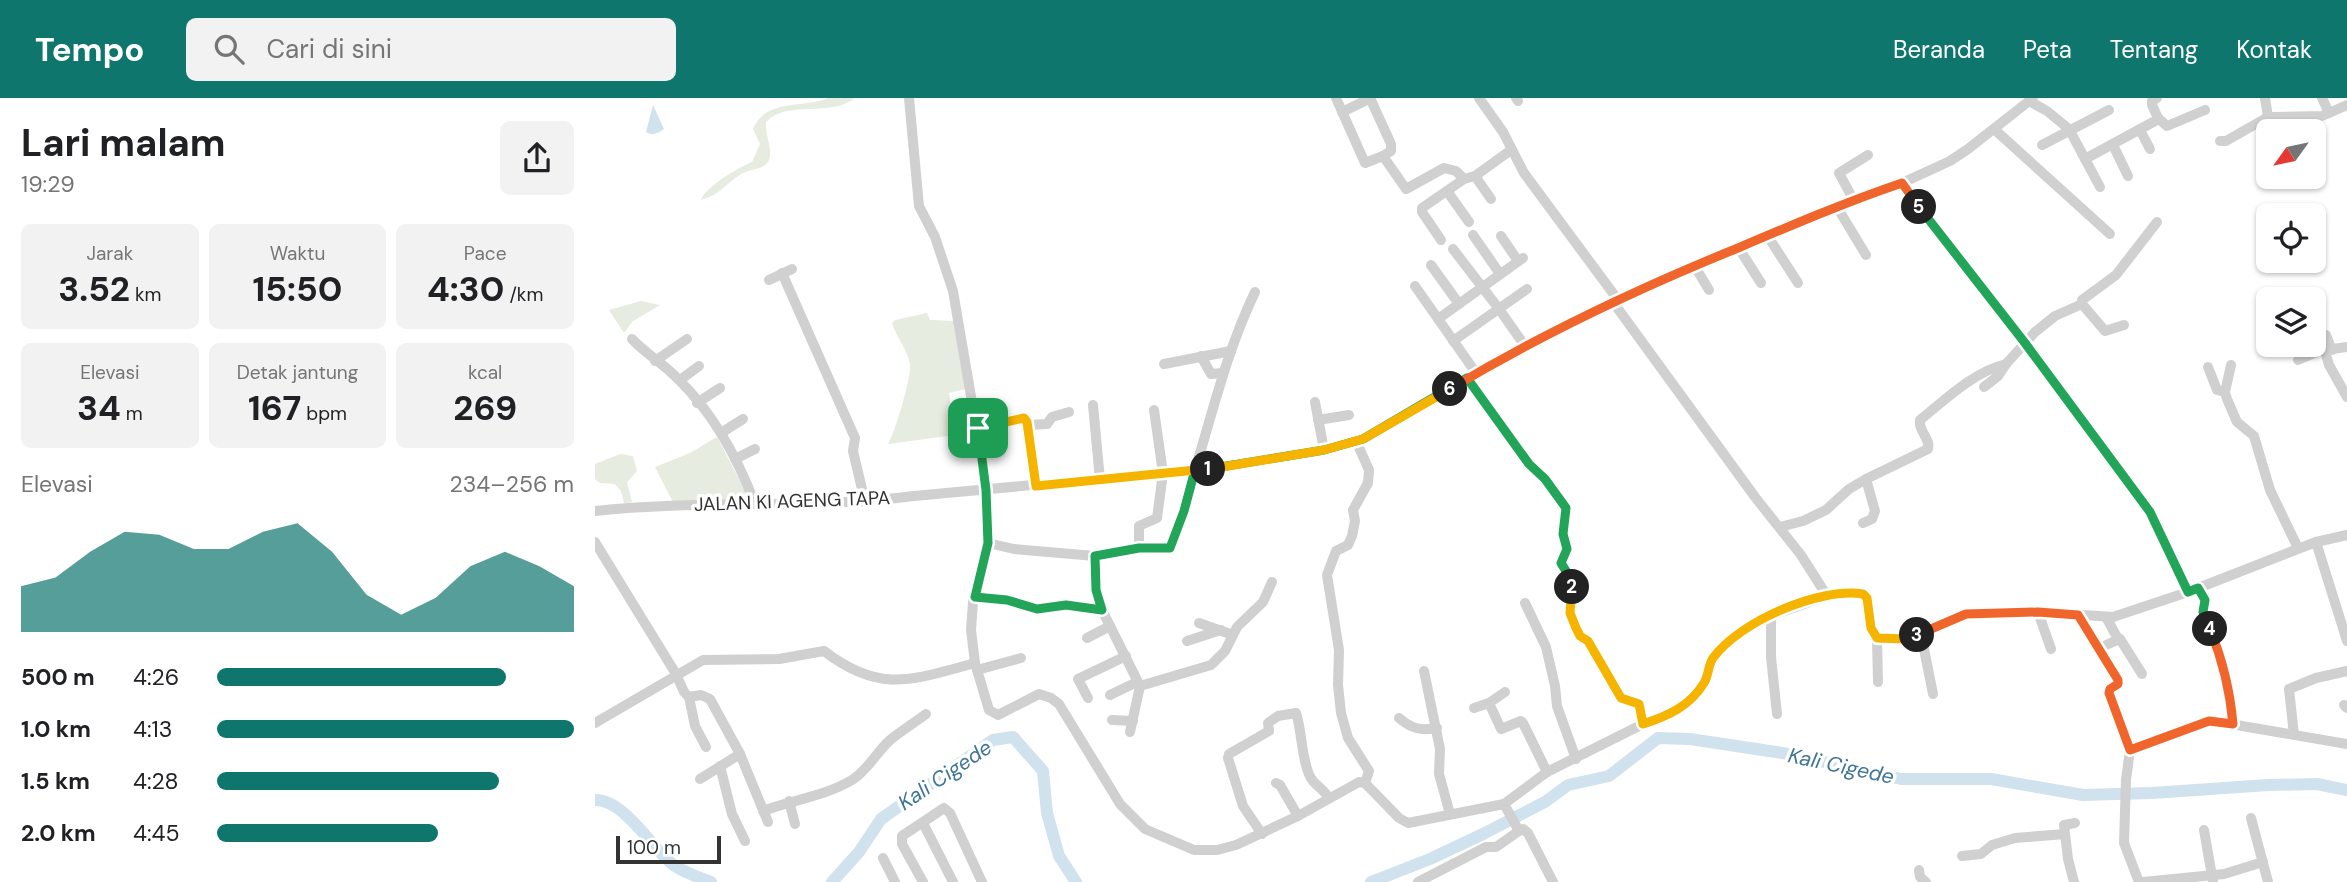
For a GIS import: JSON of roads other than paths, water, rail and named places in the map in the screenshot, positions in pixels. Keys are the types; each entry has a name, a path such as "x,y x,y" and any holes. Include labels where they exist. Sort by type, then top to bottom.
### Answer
{"street":[{"path":"909,98 919,206 950,277 978,428 986,490 988,543 975,597 971,630 976,667 989,710 998,715 1039,694 1059,704 1120,804 1145,829 1194,850 1217,850 1262,834 1359,782 1365,783 1399,818 1408,823 1505,806 1547,772 1643,724 1663,718 1689,702 1705,682 1711,660 1742,632 1771,615 1827,596 1857,593 1865,596 1871,628 1877,638 1878,682"},
{"path":"1336,98 1363,162 1383,156 1391,150 1391,144 1371,98 1342,112"},
{"path":"1479,98 1494,118 1524,173 1827,596"},
{"path":"2157,98 2151,105 2158,118 2167,126 2205,110"},
{"path":"2265,98 2268,117"},
{"path":"2322,98 2329,113"},
{"path":"2031,99 2069,129 2100,187"},
{"name":"JALAN KI AGENG TAPA","path":"595,511 651,506 865,502 1195,470 1324,450 1356,441 1383,429 1525,346 1615,301 1694,265 1902,183 1961,155 2031,99"},
{"path":"2220,141 2230,139 2268,117 2316,117 2347,105"},
{"path":"2042,145 2109,110"},
{"path":"2085,159 2158,118"},
{"path":"1994,129 2110,234"},
{"path":"2140,130 2150,149"},
{"path":"2113,145 2128,176"},
{"path":"1441,240 1421,210 1511,150"},
{"path":"1854,201 1839,173 1868,155"},
{"path":"1383,156 1406,190 1444,168 1456,171 1464,179"},
{"path":"1475,176 1491,199"},
{"path":"1902,183 2025,343 2154,519 2193,590 2205,600 2203,613 2224,667 2233,724"},
{"path":"1447,191 1469,222"},
{"path":"1837,207 1866,255"},
{"path":"1984,387 1998,376 2005,364 2025,343 2055,316 2082,304 2083,300 2116,275 2157,222"},
{"path":"1473,235 1500,274"},
{"path":"1767,235 1798,283"},
{"path":"1438,319 1521,260 1501,236"},
{"path":"1738,247 1761,283"},
{"path":"1453,249 1525,346"},
{"path":"1431,265 1459,304"},
{"path":"1694,265 1709,290"},
{"path":"769,280 787,271 855,438 853,452 865,502"},
{"path":"1415,286 1453,341 1472,376 1529,464 1545,479 1566,508 1563,534 1567,549 1561,563 1572,580 1569,606 1572,619 1621,698 1639,704 1643,724"},
{"path":"1453,341 1527,289"},
{"path":"988,543 1014,549 1095,556 1139,548 1170,548 1184,511 1223,373 1255,292"},
{"path":"2082,304 2105,331 2124,326"},
{"path":"2326,335 2329,365 2347,397"},
{"path":"632,339 680,380 721,433 755,504"},
{"path":"655,361 687,339"},
{"path":"2298,360 2347,347"},
{"path":"1164,364 1231,351"},
{"path":"1201,356 1211,374 1223,373"},
{"path":"1780,527 1803,521 1826,510 1849,489 1929,449 1920,420 1988,370 2005,364"},
{"path":"2231,365 2225,392 2237,422 2254,436 2270,490 2298,548"},
{"path":"680,380 699,366"},
{"path":"2208,367 2217,390 2225,392"},
{"path":"697,403 720,388"},
{"path":"1315,402 1324,450"},
{"path":"1093,405 1100,480"},
{"path":"1139,548 1138,528 1157,518 1163,473 1154,410"},
{"path":"1029,425 1047,424 1052,417 1069,412"},
{"path":"1318,420 1349,415"},
{"path":"978,428 1024,418 1029,425 1036,486"},
{"path":"721,433 743,419"},
{"path":"1356,441 1369,470 1368,483 1353,510 1355,521 1352,536 1347,545 1336,551 1327,575 1339,650 1338,685 1341,713 1348,738 1369,769 1365,783"},
{"path":"735,459 755,449"},
{"path":"1863,523 1872,519 1875,511 1866,479"},
{"path":"1877,638 1905,639 1966,614 2038,612 2118,616 2193,590 2298,548 2347,535"},
{"path":"595,542 689,697 695,726 706,747"},
{"path":"2316,542 2347,641"},
{"path":"1095,556 1096,590 1102,610 1138,684 1130,733"},
{"path":"1110,695 1138,684 1212,665 1225,651 1242,622 1263,602 1272,582"},
{"path":"975,597 1007,600 1037,609 1066,605 1102,610"},
{"path":"1525,603 1546,647 1557,706 1576,759"},
{"path":"2038,612 2051,649"},
{"path":"1771,615 1771,657 1777,714"},
{"path":"2078,615 2118,680 2118,684 2110,689 2109,693 2130,750 2124,843 2141,882 2213,878 2263,862"},
{"path":"2106,617 2142,674"},
{"path":"1199,623 1233,635"},
{"path":"1087,638 1110,626"},
{"path":"1187,641 1221,630"},
{"path":"1921,634 1933,694"},
{"path":"2099,648 2118,639"},
{"path":"595,723 703,660 779,659 819,651 849,669 871,678 892,681 1021,658"},
{"path":"1089,698 1078,678 1126,656"},
{"path":"1424,671 1437,728 1439,774 1450,814"},
{"path":"2294,735 2288,690 2316,678 2347,671"},
{"path":"1474,708 1489,703 1505,692"},
{"path":"689,697 701,695 711,699 740,754 768,822"},
{"path":"1489,703 1501,729 1521,721 1523,723 1547,772"},
{"path":"1262,834 1243,806 1228,758 1229,754 1250,740 1269,731 1268,723 1275,718 1296,713 1303,753 1312,780 1323,788 1329,798"},
{"path":"763,811 835,789 854,778 863,772 890,740 926,714"},
{"path":"1399,718 1411,728 1437,728"},
{"path":"1112,720 1133,721"},
{"path":"2130,750 2209,721 2347,744"},
{"path":"699,779 740,754"},
{"path":"720,766 732,814 745,841"},
{"path":"1276,783 1280,785 1298,816"},
{"path":"789,801 795,824"},
{"path":"1505,806 1518,827 1528,833 1553,882"},
{"path":"923,882 901,838 941,808 947,810 982,882"},
{"path":"2251,818 2268,882"},
{"path":"923,823 953,882"},
{"path":"2074,882 2068,859 2065,824 2075,823"},
{"path":"1418,882 1486,848 1496,847 1518,827"},
{"path":"2204,830 2213,878"},
{"path":"1962,856 1981,854 1992,845 2015,838 2065,834"},
{"path":"883,858 895,882"},
{"path":"1919,870 1920,877 1926,882"}],"water":[{"path":"653,105 664,129 653,134 646,132"}],"waterway":[{"name":"Kali Cigede","path":"832,882 859,852 881,819 993,740 1013,737 1043,771 1047,813 1059,856 1076,882"},
{"name":"Kali Cigede","path":"1371,882 1430,859 1485,833 1545,802 1568,785 1609,776 1658,738 1690,739 1789,754 1901,779 1991,779 2083,795 2317,784 2347,790"},
{"name":"Kali Cigede","path":"595,800 616,807 626,815 675,866 711,882"}]}
